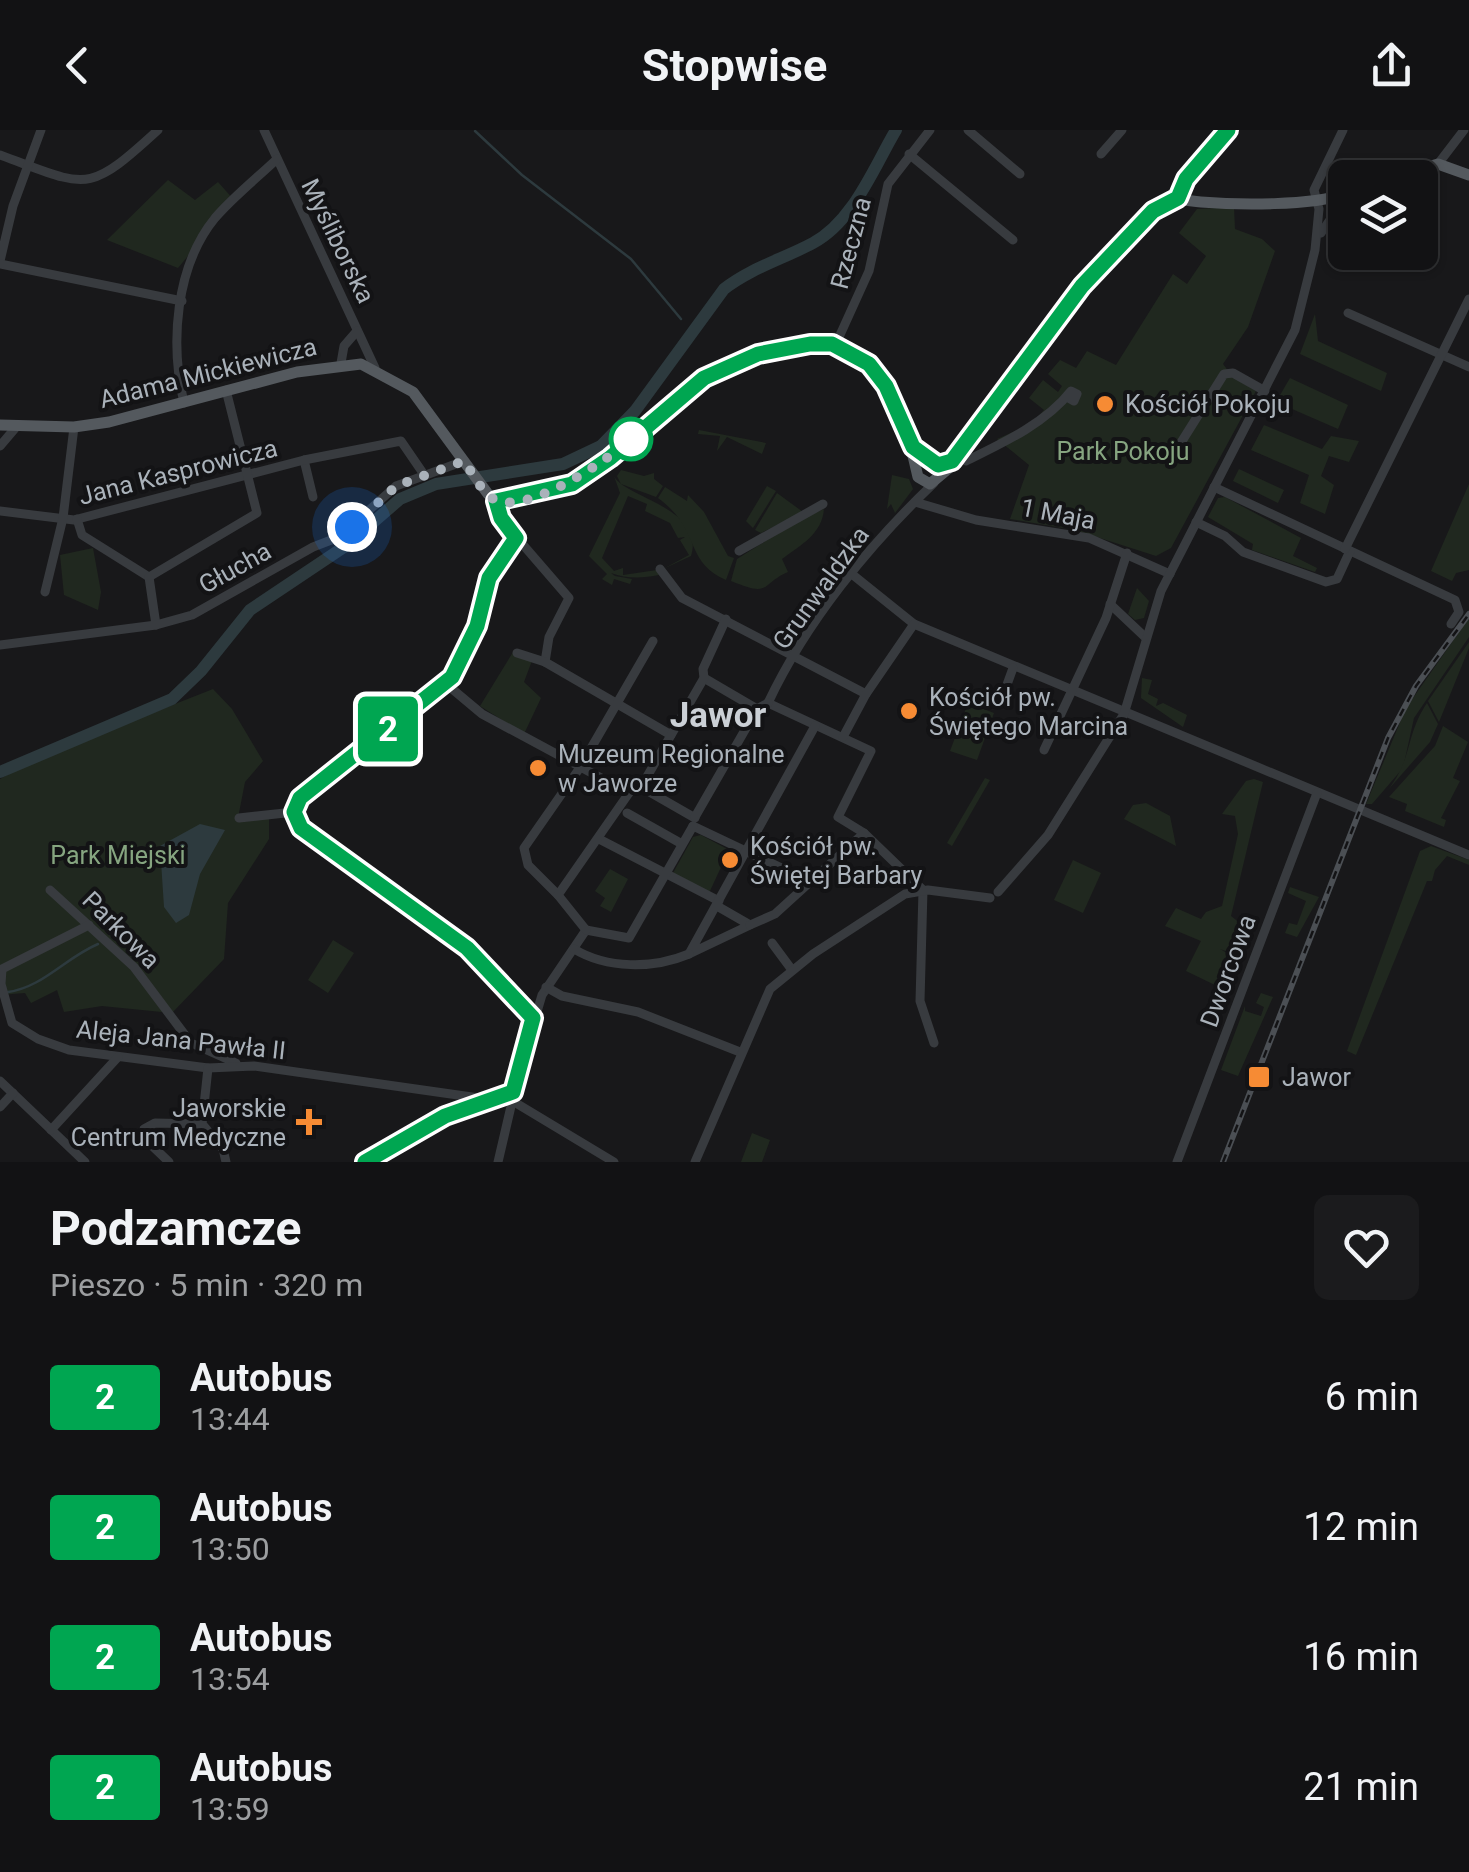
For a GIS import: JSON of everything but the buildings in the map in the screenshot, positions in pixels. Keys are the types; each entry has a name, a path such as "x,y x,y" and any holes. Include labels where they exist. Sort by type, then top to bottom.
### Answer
{"main road":[{"path":"1178,198 1186,179 1220,133"},
{"path":"1438,164 1469,176"},
{"path":"908,438 918,474 925,483 963,459 1082,286 1153,211 1178,198 1201,202 1328,198"},
{"path":"492,497 562,486 591,472 678,396 744,360 798,345 836,346 857,354 878,374 908,438 933,475"},
{"name":"Adama Mickiewicza","path":"0,425 74,427 341,363 374,368 413,392 492,497"},
{"path":"918,474 933,475"}],"street":[{"path":"41,130 13,206 0,262 182,302"},
{"path":"0,155 71,181 92,182 109,174 158,130"},
{"name":"Myśliborska","path":"264,130 352,313 374,368"},
{"name":"Rzeczna","path":"836,346 868,271 888,184 930,130"},
{"path":"968,130 1020,174"},
{"path":"1102,154 1122,130"},
{"path":"1316,250 1314,190 1343,130"},
{"path":"1438,164 1464,130"},
{"path":"909,154 1013,240"},
{"path":"184,403 176,348 182,302 196,252 215,218 277,159"},
{"path":"695,1162 762,1002 792,970 898,897 923,890 994,895 1048,835 1124,714 1170,574 1295,330 1328,217"},
{"path":"1196,522 1243,552 1326,582 1337,580 1469,299"},
{"path":"1348,313 1469,366"},
{"path":"341,363 344,346 357,331"},
{"path":"1177,449 1224,374 1233,373 1264,391"},
{"path":"149,577 257,513 226,390"},
{"path":"963,459 1037,423 1067,397"},
{"path":"0,446 17,426"},
{"path":"45,592 63,518 74,427"},
{"name":"Jana Kasprowicza","path":"0,511 77,519 304,460 400,441 425,476"},
{"name":"Jana Kasprowicza","path":"304,460 313,496"},
{"name":"Głucha","path":"0,644 156,625 192,616 312,548 339,538 396,486 465,463"},
{"path":"914,502 918,474"},
{"path":"933,475 934,509"},
{"name":"Grunwaldzka","path":"768,704 796,654 890,526 933,475"},
{"path":"1214,487 1455,600 1459,612 1450,624"},
{"path":"492,497 516,538 569,598 549,637 546,662"},
{"name":"1 Maja","path":"914,502 1089,538 1170,574"},
{"path":"739,551 823,504"},
{"path":"77,519 82,536 149,577"},
{"path":"890,526 900,536"},
{"path":"295,816 300,798 445,683 473,638 489,578 516,538"},
{"path":"1044,750 1110,604 1127,552"},
{"path":"660,568 682,598 796,654 866,694"},
{"path":"853,575 914,624 1469,855"},
{"path":"149,577 156,625"},
{"path":"1110,604 1146,638"},
{"path":"558,895 629,793 641,787 703,673 726,619"},
{"path":"843,737 866,694 914,624"},
{"path":"652,641 579,768 524,848 528,865 586,930 629,938 757,708 768,704 843,737 871,751 838,818 864,833 923,890 920,1001 934,1044"},
{"path":"517,653 546,662 671,735"},
{"path":"1000,704 1013,668"},
{"path":"703,673 757,708"},
{"path":"445,683 482,714 629,793"},
{"path":"689,954 814,726"},
{"path":"641,787 744,853 811,882"},
{"name":"Dworcowa","path":"1176,1162 1317,794"},
{"path":"627,813 682,844"},
{"path":"239,818 295,816 467,948 533,1018"},
{"path":"574,949 593,961 615,964 657,963 689,954 775,914 864,833"},
{"path":"599,838 666,873 750,925"},
{"name":"Parkowa","path":"50,890 134,967 191,1043 221,1060 254,1066"},
{"name":"Aleja Jana Pawła II","path":"89,925 2,969 7,1013 19,1028 52,1046 208,1068 254,1066 486,1100"},
{"path":"498,1162 533,1018 546,987 586,930"},
{"path":"772,943 792,970"},
{"path":"546,987 562,996 638,1012 740,1052"},
{"path":"51,1130 118,1057"},
{"path":"208,1068 202,1124 223,1149 226,1162"},
{"path":"0,1081 85,1162"},
{"path":"0,1107 13,1093"},
{"path":"443,1094 445,1116"},
{"path":"366,1162 445,1116 486,1100 512,1101 526,1107 614,1162"},
{"path":"168,1162 146,1140 144,1130 155,1123 202,1124"}],"green space":[{"path":"168,180 195,200 218,182 234,200 178,268 107,240"},
{"name":"Park Pokoju","path":"1234,207 1235,229 1262,239 1275,251 1248,327 1223,364 1232,376 1256,391 1171,548 1156,556 1075,530 1010,519 1029,465 997,439 1031,424 1044,410 1029,398 1043,380 1058,392 1062,386 1048,374 1060,360 1076,368 1087,351 1116,365 1173,274 1187,284 1206,256 1179,233 1197,209"},
{"path":"1315,314 1318,341 1387,373 1381,391 1300,354"},
{"path":"1290,378 1348,405 1338,429 1276,402"},
{"path":"1264,425 1322,449 1331,436 1359,441 1349,462 1329,456 1321,476 1334,485 1325,514 1300,503 1309,475 1251,450"},
{"path":"699,430 766,443 762,454 727,437 717,451 720,436 698,434"},
{"path":"1239,469 1284,490 1278,503 1233,481"},
{"path":"621,470 644,476 654,473 654,479 663,486 656,497 621,484 617,476"},
{"path":"892,475 909,479 913,489 895,513 891,504 887,509"},
{"path":"614,476 687,526 692,540 691,556 663,569 689,555 680,540 685,537 678,538 670,523 645,511 647,504 628,496 602,558 614,571 623,568 623,575 657,570 659,575 635,577 623,576 611,573 632,579 630,584 614,579 612,585 602,579 607,574 589,556 620,493"},
{"path":"1469,484 1469,570 1456,573 1452,581 1431,571"},
{"path":"767,486 776,491 753,528 746,521"},
{"path":"665,487 687,501 688,495 704,512 728,556 734,558 726,580 703,564 681,522 658,498"},
{"path":"777,493 803,512 761,533 755,530"},
{"path":"1225,497 1301,538 1293,556 1317,568 1315,572 1252,550 1253,544 1208,517 1218,498"},
{"path":"824,509 815,532 782,559 788,572 760,589 731,581 737,559 797,521"},
{"path":"93,548 101,592 98,610 64,595 60,555"},
{"path":"1137,588 1149,601 1144,618 1135,620 1128,614"},
{"path":"1469,618 1469,637 1414,718 1403,768 1372,804 1366,804 1406,708"},
{"path":"1469,642 1469,648 1439,722 1428,701"},
{"path":"513,652 533,658 524,682 541,698 524,734 480,706"},
{"path":"1142,678 1152,680 1148,694 1158,699 1156,706 1163,703 1187,715 1183,727 1141,698"},
{"name":"Park Miejski","path":"213,689 232,709 263,761 245,782 238,818 269,818 269,839 228,903 224,959 172,1013 102,1006 64,1012 57,990 31,1003 25,993 0,995 0,779 36,759"},
{"path":"968,703 994,713 977,760 950,751"},
{"path":"1427,703 1438,724 1430,742 1388,790 1402,768"},
{"path":"1443,726 1468,742 1453,778 1460,781 1441,818 1446,820 1444,827 1405,811 1407,804 1389,797 1435,746"},
{"path":"985,778 990,780 952,846 947,843"},
{"path":"1246,781 1263,782 1231,916 1241,924 1231,953 1220,949 1234,957 1219,987 1186,971 1201,941 1165,926 1176,908 1201,919 1206,912 1222,906 1238,834 1235,816 1222,814"},
{"path":"1146,803 1170,816 1176,846 1124,819 1133,805"},
{"path":"701,835 729,850 709,893 673,873 693,837"},
{"path":"1431,846 1469,860 1469,865 1447,856 1435,870 1432,881 1427,881 1356,1055 1347,1051 1420,851"},
{"path":"1073,860 1101,873 1083,913 1054,900"},
{"path":"610,869 628,879 611,912 600,906 605,898 595,891"},
{"path":"1290,887 1319,897 1297,937 1285,933 1289,923 1297,925 1306,901 1288,893"},
{"path":"333,940 354,953 328,993 308,980"},
{"path":"1261,993 1273,997 1238,1076 1221,1070 1245,1006 1245,1011 1261,1016 1264,1007 1256,1003"},
{"path":"752,1133 770,1140 762,1162 741,1162"}],"shaded area":[{"path":"200,824 225,830 200,874 189,915 176,923 164,907 160,846"}],"waterway":[{"path":"0,772 172,699 201,671 250,610 347,545 400,499 436,484 563,464 601,446 635,411 724,289 756,269 813,243 840,222 896,130"},
{"path":"475,131 522,175 631,259 681,319"},
{"path":"8,992 32,984 98,944"}],"railway":[{"path":"1223,1162 1388,738 1416,686 1469,614"}],"bus line":[{"name":"2","path":"365,1162 445,1116 513,1092 533,1018 519,1008 474,954 301,828 294,812 300,798 454,675 473,638 484,589 516,538 501,518 496,501 572,484 610,458 678,396 704,378 758,354 798,345 832,344 857,354 886,386 916,451 938,465 952,461 960,456 1022,364 1082,286 1153,211 1178,198 1186,179 1228,130"}],"place":[{"name":"Kościół Pokoju","path":"1105,404"},
{"name":"Kościół pw. Świętego Marcina","path":"909,711"},
{"name":"Muzeum Regionalne w Jaworze","path":"538,768"},
{"name":"Kościół pw. Świętej Barbary","path":"730,860"},
{"name":"Jawor","path":"1259,1077"},
{"name":"Jaworskie Centrum Medyczne","path":"309,1122"}],"district":[{"name":"Jawor","path":"718,715"}],"route":[{"path":"352,527 396,486 464,461 492,498 505,502 572,484 631,439"}]}
